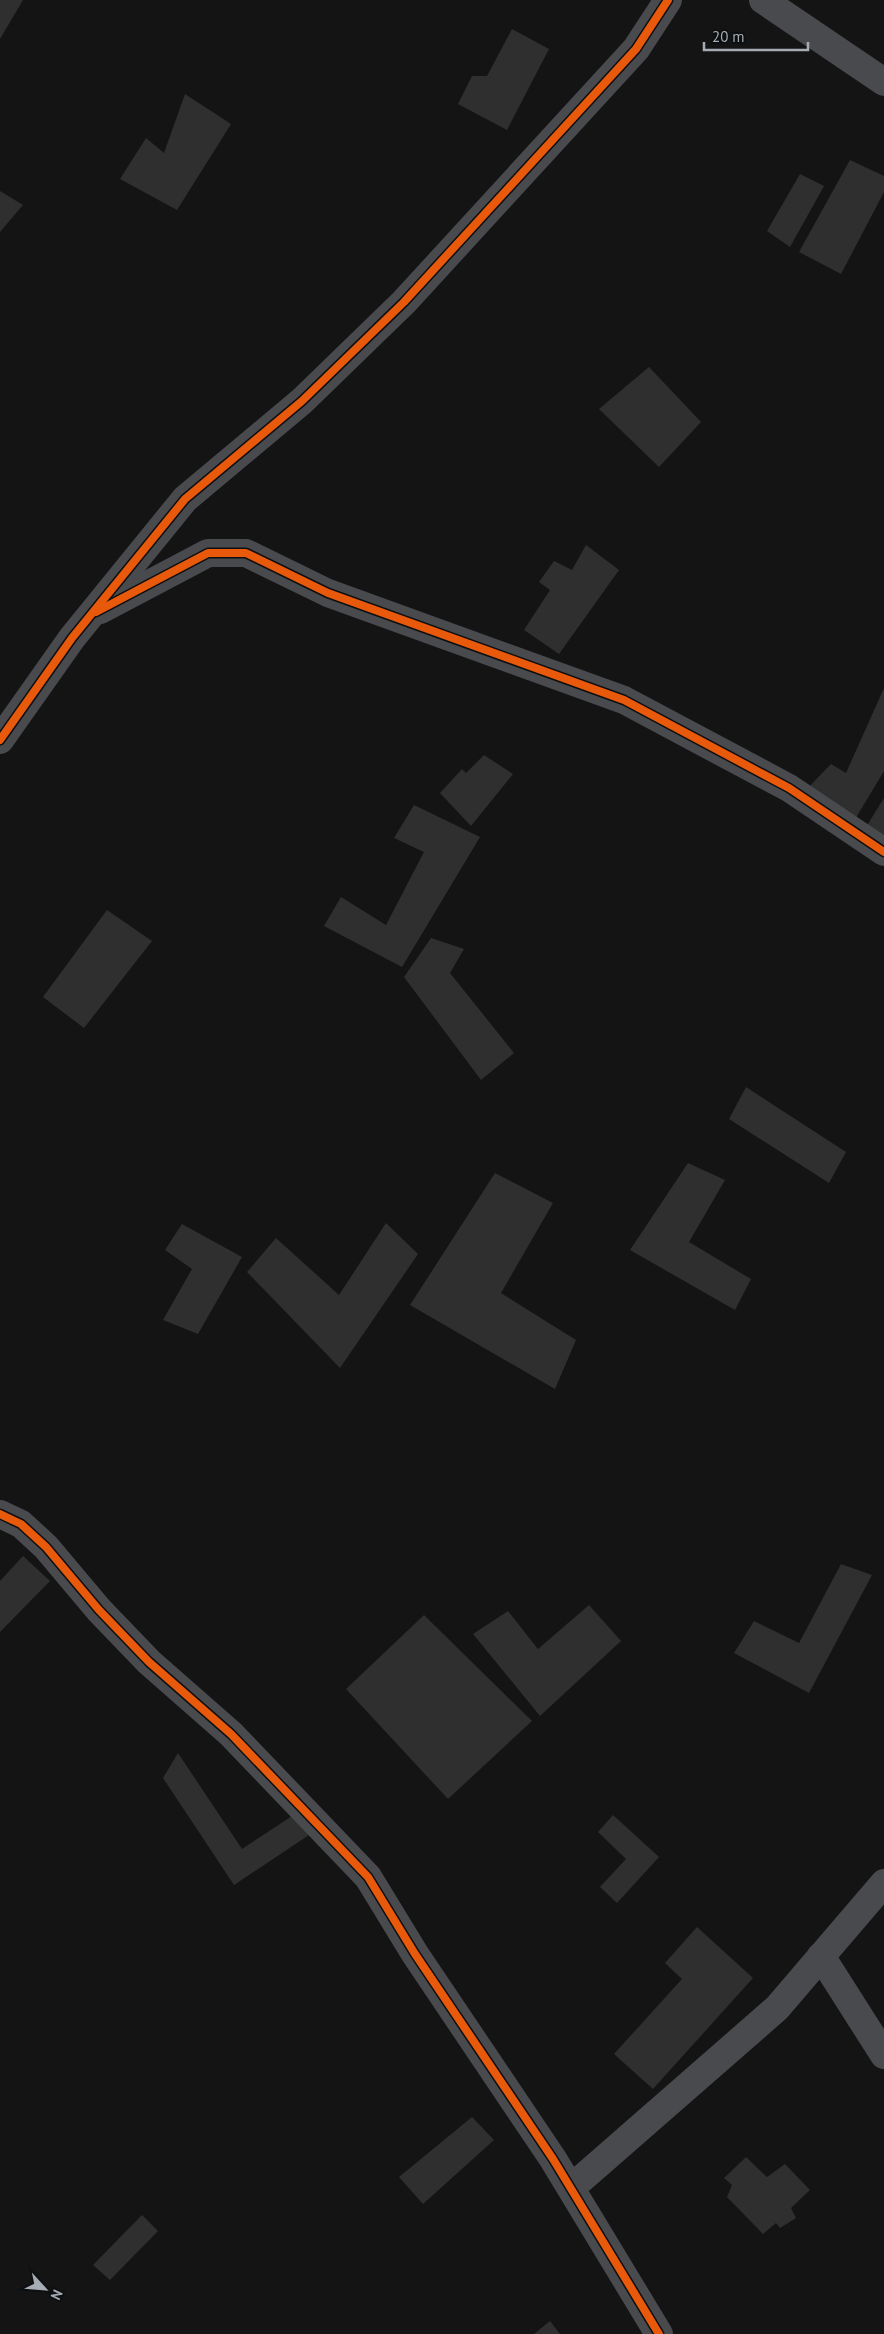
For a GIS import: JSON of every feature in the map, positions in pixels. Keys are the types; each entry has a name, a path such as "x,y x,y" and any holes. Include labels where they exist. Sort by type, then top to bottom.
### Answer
{"street":[{"path":"0,740 90,615 185,499 302,401 404,302 636,49 668,0"},
{"path":"763,0 884,82"},
{"path":"90,615 208,553 246,553 328,593 624,700 789,788 884,852"},
{"path":"0,1514 21,1524 46,1547 105,1616 149,1662 231,1734 368,1877 415,1954 571,2188 659,2334"},
{"path":"571,2188 777,2008 884,1883"},
{"path":"821,1956 884,2055"}],"building":[{"path":"0,0 23,0 0,39"},
{"path":"512,29 549,49 507,130 458,104 472,76 487,76"},
{"path":"185,94 231,124 177,210 120,179 146,138 164,153"},
{"path":"850,160 884,176 884,192 841,274 799,252"},
{"path":"800,174 824,186 790,247 767,231"},
{"path":"0,191 23,205 0,232"},
{"path":"649,367 701,422 659,467 599,409"},
{"path":"586,545 619,570 559,654 524,630 550,590 539,582 554,561 572,570"},
{"path":"884,688 884,771 854,821 803,793 831,764 846,773"},
{"path":"484,755 513,774 471,826 440,793 462,769 466,773"},
{"path":"884,798 884,838 866,827"},
{"path":"414,805 480,837 402,967 324,926 341,897 386,925 424,852 394,838"},
{"path":"107,910 152,941 84,1028 43,997"},
{"path":"431,938 464,949 450,973 514,1053 481,1080 404,977"},
{"path":"746,1087 846,1152 829,1183 729,1119"},
{"path":"688,1163 725,1180 689,1242 751,1279 735,1310 630,1250"},
{"path":"495,1173 553,1203 501,1293 576,1340 555,1389 410,1305"},
{"path":"386,1223 418,1254 340,1368 247,1272 276,1238 339,1295"},
{"path":"182,1224 242,1257 198,1334 163,1320 192,1269 165,1250"},
{"path":"23,1556 50,1581 0,1632 0,1581"},
{"path":"841,1564 872,1575 809,1693 734,1653 754,1621 799,1643"},
{"path":"589,1605 621,1641 540,1716 473,1634 508,1611 538,1649"},
{"path":"424,1615 532,1721 448,1799 346,1689"},
{"path":"178,1753 242,1849 295,1814 309,1835 234,1885 163,1778"},
{"path":"613,1815 659,1857 617,1903 600,1887 626,1859 598,1832"},
{"path":"697,1927 753,1978 653,2089 614,2054 682,1979 665,1963"},
{"path":"472,2117 494,2140 423,2204 399,2177"},
{"path":"746,2157 767,2177 785,2164 810,2190 791,2208 796,2218 780,2228 776,2223 763,2234 727,2197 732,2185 724,2178"},
{"path":"142,2215 158,2231 110,2280 93,2265"},
{"path":"550,2321 560,2334 534,2334"}],"cycle path":[{"path":"0,740 72,638 185,499 302,401 404,302 636,49 668,0"},
{"path":"96,612 208,553 246,553 328,593 624,700 789,788 884,852"},
{"path":"0,1514 21,1524 46,1547 99,1610 149,1662 231,1734 368,1877 415,1954 553,2159 659,2334"}]}
